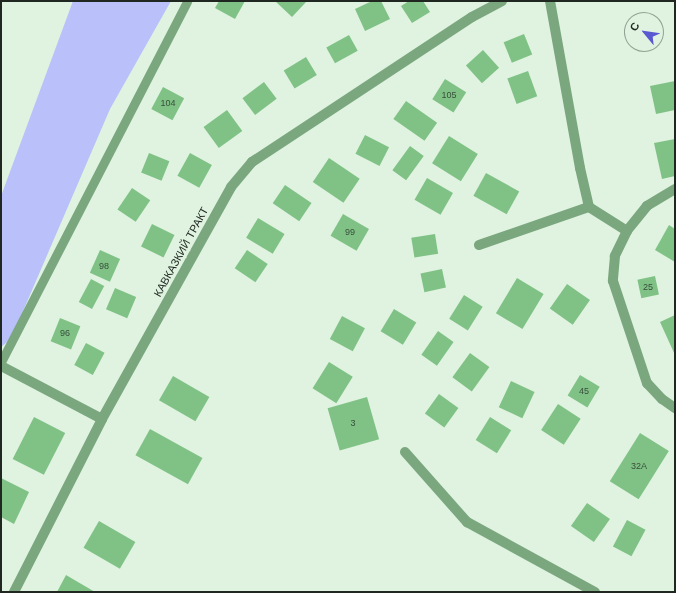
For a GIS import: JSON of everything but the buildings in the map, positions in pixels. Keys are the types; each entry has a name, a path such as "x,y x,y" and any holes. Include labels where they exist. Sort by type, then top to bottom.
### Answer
{"street":[{"name":"КАВКАЗКИЙ ТРАКТ","path":"14,592 102,419 231,187 252,162 472,16 502,1"},
{"path":"550,1 580,168 589,208 627,231"},
{"path":"675,189 647,206 627,231 615,256 613,281 647,384 662,399 675,408"},
{"path":"479,245 589,208"},
{"path":"1,366 102,419"},
{"path":"405,452 467,522 596,592"}],"lane":[{"path":"1,362 187,1"}],"shaded area":[{"path":"73,1 171,1 110,109 11,339 1,347 1,196"}]}
